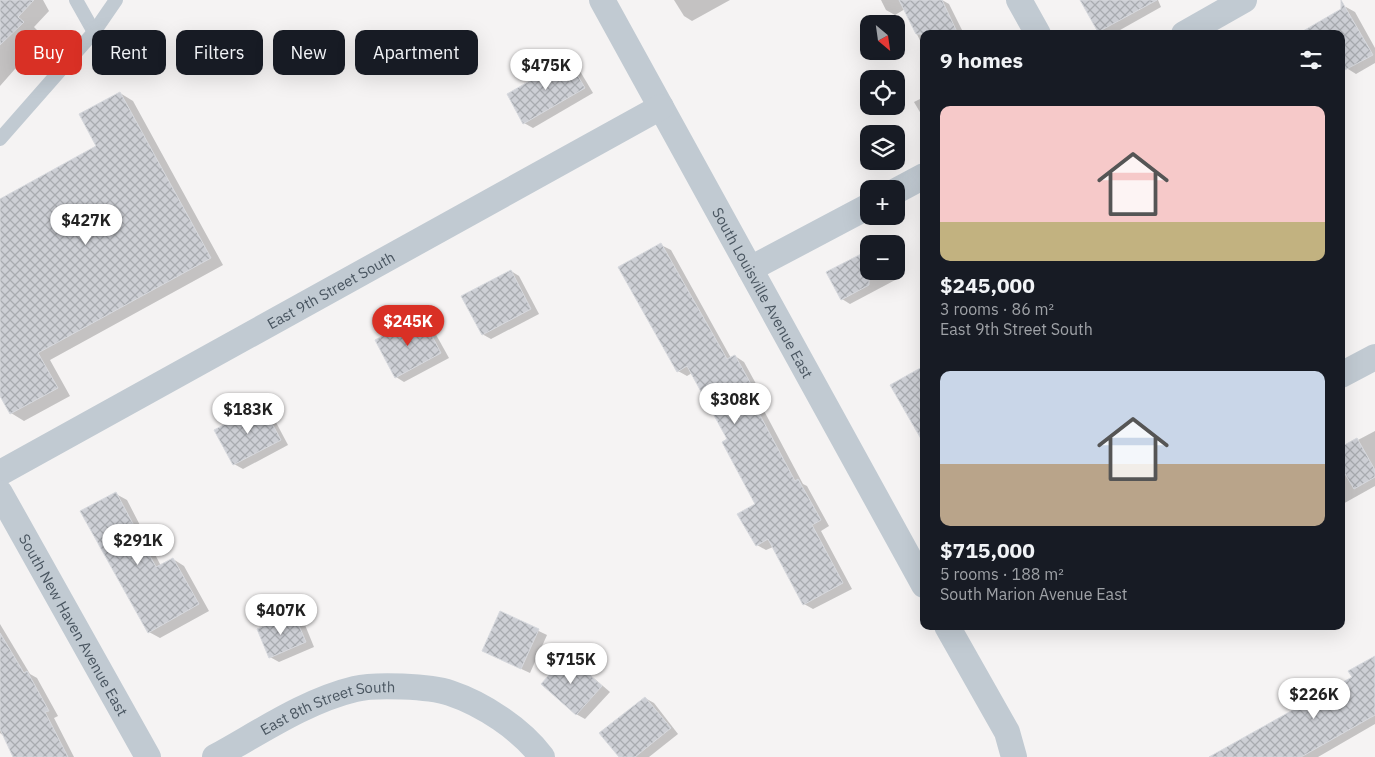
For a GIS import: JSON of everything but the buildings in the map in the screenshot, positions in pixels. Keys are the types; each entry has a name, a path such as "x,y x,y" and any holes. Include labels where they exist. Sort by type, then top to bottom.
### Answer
{"street":[{"name":"South Louisville Avenue East","path":"602,0 920,578"},
{"path":"1019,0 1036,30"},
{"path":"1191,30 1244,0"},
{"name":"East 9th Street South","path":"0,473 661,107"},
{"path":"905,186 920,178"},
{"path":"750,269 860,211"},
{"path":"1345,373 1375,356"},
{"name":"South New Haven Avenue East","path":"0,492 148,757"},
{"path":"949,630 1007,732 1014,757"},
{"name":"East 8th Street South","path":"215,757 312,704 356,689 388,687 449,692 483,709 515,730 542,757"}],"lane":[{"path":"76,0 93,30"},
{"path":"95,30 116,0"},
{"path":"0,140 92,34"}]}
